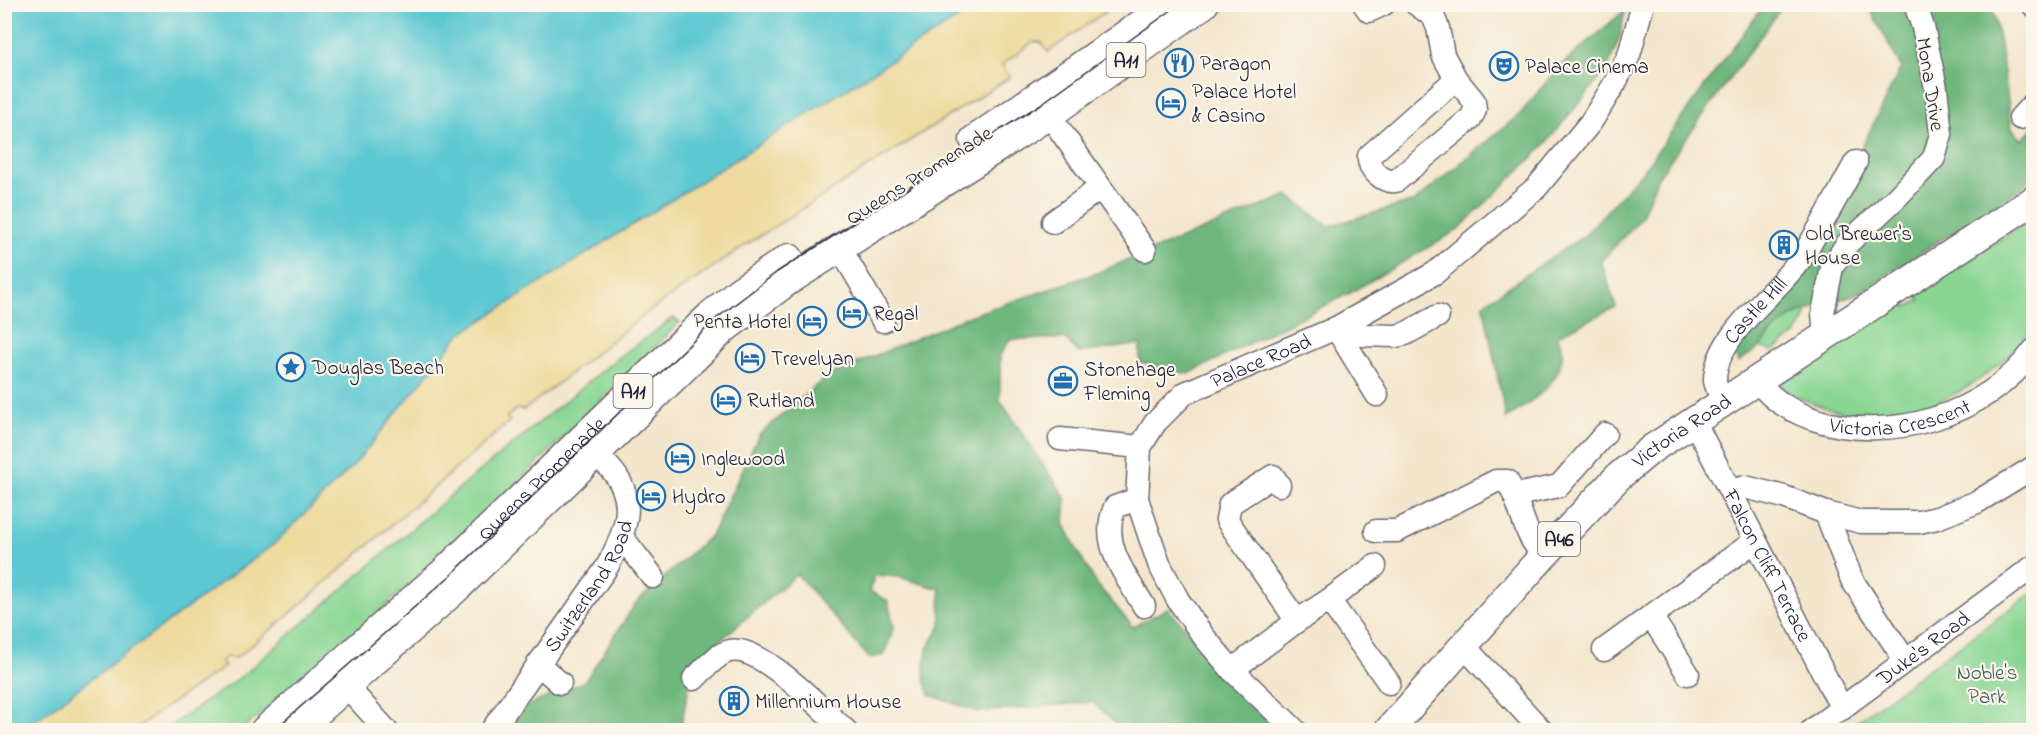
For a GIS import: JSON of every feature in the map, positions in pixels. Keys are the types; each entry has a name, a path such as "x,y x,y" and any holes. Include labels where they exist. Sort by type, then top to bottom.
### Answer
{"main road":[{"name":"A11","path":"1043,107 1170,4"},
{"name":"A11","path":"1043,107 1204,4"},
{"name":"Queens Promenade","path":"588,448 725,328 785,283 840,248 1043,107"},
{"name":"Queens Promenade","path":"265,730 340,679 459,586 712,314 738,292 1043,107"},
{"name":"Victoria Road","path":"1389,730 1544,555 1618,477 1653,448 2034,200"},
{"name":"Queens Promenade","path":"297,730 340,679"}],"street":[{"path":"1416,4 1433,16 1438,28 1443,55 1456,79 1476,106 1473,115 1396,181 1391,182 1385,179 1371,168 1369,156 1456,79"},
{"name":"Palace Road","path":"1295,730 1232,670 1204,637 1178,600 1159,564 1137,500 1140,447 1155,423 1185,393 1342,325 1435,273 1537,187 1591,122 1629,55 1643,4"},
{"name":"Mona Drive","path":"1825,337 1822,314 1832,267 1846,245 1934,158 1941,134 1936,88 1923,27 1915,4"},
{"path":"1043,107 1144,250"},
{"name":"Castle Hill","path":"1725,401 1715,382 1717,364 1728,343 1752,311 1800,260 1856,162"},
{"path":"1053,222 1100,188"},
{"path":"840,248 883,321"},
{"path":"1342,325 1361,335 1396,336 1405,334 1438,316"},
{"path":"1342,325 1377,395"},
{"name":"Victoria Crescent","path":"1758,380 1771,396 1789,409 1828,424 1867,429 1896,427 1931,420 1987,394 2024,363 2034,350"},
{"name":"Falcon Cliff Terrace","path":"1694,421 1842,709"},
{"path":"1516,495 1559,486 1605,434"},
{"path":"1060,438 1140,447"},
{"name":"Switzerland Road","path":"492,730 607,567 622,537 628,507 624,490 609,467 588,448"},
{"path":"1731,492 1745,487 1861,522 1919,522 1937,518 1977,502 2034,467"},
{"path":"1279,485 1273,476 1230,504 1227,520 1297,621"},
{"path":"1376,531 1397,531 1496,481 1507,481 1516,495 1530,540 1544,555"},
{"path":"1137,500 1116,507 1110,518 1110,540 1119,564 1144,606"},
{"path":"1826,513 1852,580 1905,660"},
{"path":"622,537 653,577"},
{"path":"1604,650 1755,541"},
{"path":"1232,670 1375,566"},
{"name":"Duke's Road","path":"1812,730 2034,566"},
{"path":"1329,600 1389,683"},
{"path":"1651,616 1688,674"},
{"path":"1464,646 1541,730"},
{"path":"694,679 719,656 731,650 749,652 777,669 845,730"},
{"path":"538,664 560,683"},
{"path":"340,679 386,730"}],"green space":[{"path":"1764,5 1788,5 1779,11 1658,177 1641,218 1601,261 1616,307 1558,335 1562,353 1557,374 1542,392 1506,419 1483,304 1585,235 1642,172"},
{"path":"1868,5 1992,5 2012,128 2022,140 2033,128 2033,176 2020,189 1859,293 1793,315 1768,335 1760,347 1738,362 1734,351 1742,334 1804,266 1901,67"},
{"path":"1625,10 1620,37 1607,69 1542,148 1458,230 1348,294 1188,374 1140,362 1140,344 1079,353 1065,339 1010,339 1000,355 1000,400 1066,499 1064,523 1096,583 1133,627 1168,608 1233,685 1278,730 1122,730 1093,702 978,712 930,695 924,677 927,649 941,626 940,589 899,577 875,575 869,591 888,601 894,627 884,655 869,658 797,574 694,663 680,730 505,730 522,708 585,681 636,603 712,534 759,435 827,376 969,316 1094,274 1288,195 1329,226 1415,201 1520,114 1557,69"},
{"path":"2033,218 2035,313 2033,323 2014,349 1981,378 1935,403 1886,414 1861,414 1835,410 1797,397 1783,387 1781,383 1904,302 1907,307 1920,300 1916,294"},
{"path":"1807,310 1799,331 1790,339 1772,351 1760,347 1780,325"},
{"path":"673,318 680,322 466,532 355,633 241,730 164,730 242,676 464,484 614,361"},
{"name":"Noble's Park","path":"2033,592 2033,730 1845,730"}],"sand":[{"name":"Douglas Beach","path":"350,5 1115,5 1048,52 1041,42 1033,42 1002,65 1010,77 744,246 648,312 524,410 517,409 506,417 510,421 283,620 236,658 226,657 221,661 225,666 133,730 5,730"}],"water":[{"name":"Douglas Beach","path":"4,5 979,5 460,334 354,465 274,544 22,730 4,730"}],"tram line":[{"path":"274,730 450,576 717,318 777,272 1041,104 1180,4"}],"place":[{"name":"Paragon","path":"1179,63"},
{"name":"Palace Cinema","path":"1504,66"},
{"name":"Palace Hotel & Casino","path":"1171,103"},
{"name":"Old Brewer's House","path":"1784,245"},
{"name":"Regal","path":"852,313"},
{"name":"Penta Hotel","path":"812,321"},
{"name":"Trevelyan","path":"750,358"},
{"name":"Douglas Beach","path":"291,367"},
{"name":"Stonehage Fleming","path":"1063,381"},
{"name":"Rutland","path":"726,400"},
{"name":"Inglewood","path":"680,458"},
{"name":"Hydro","path":"651,496"},
{"name":"Millennium House","path":"734,701"}]}
